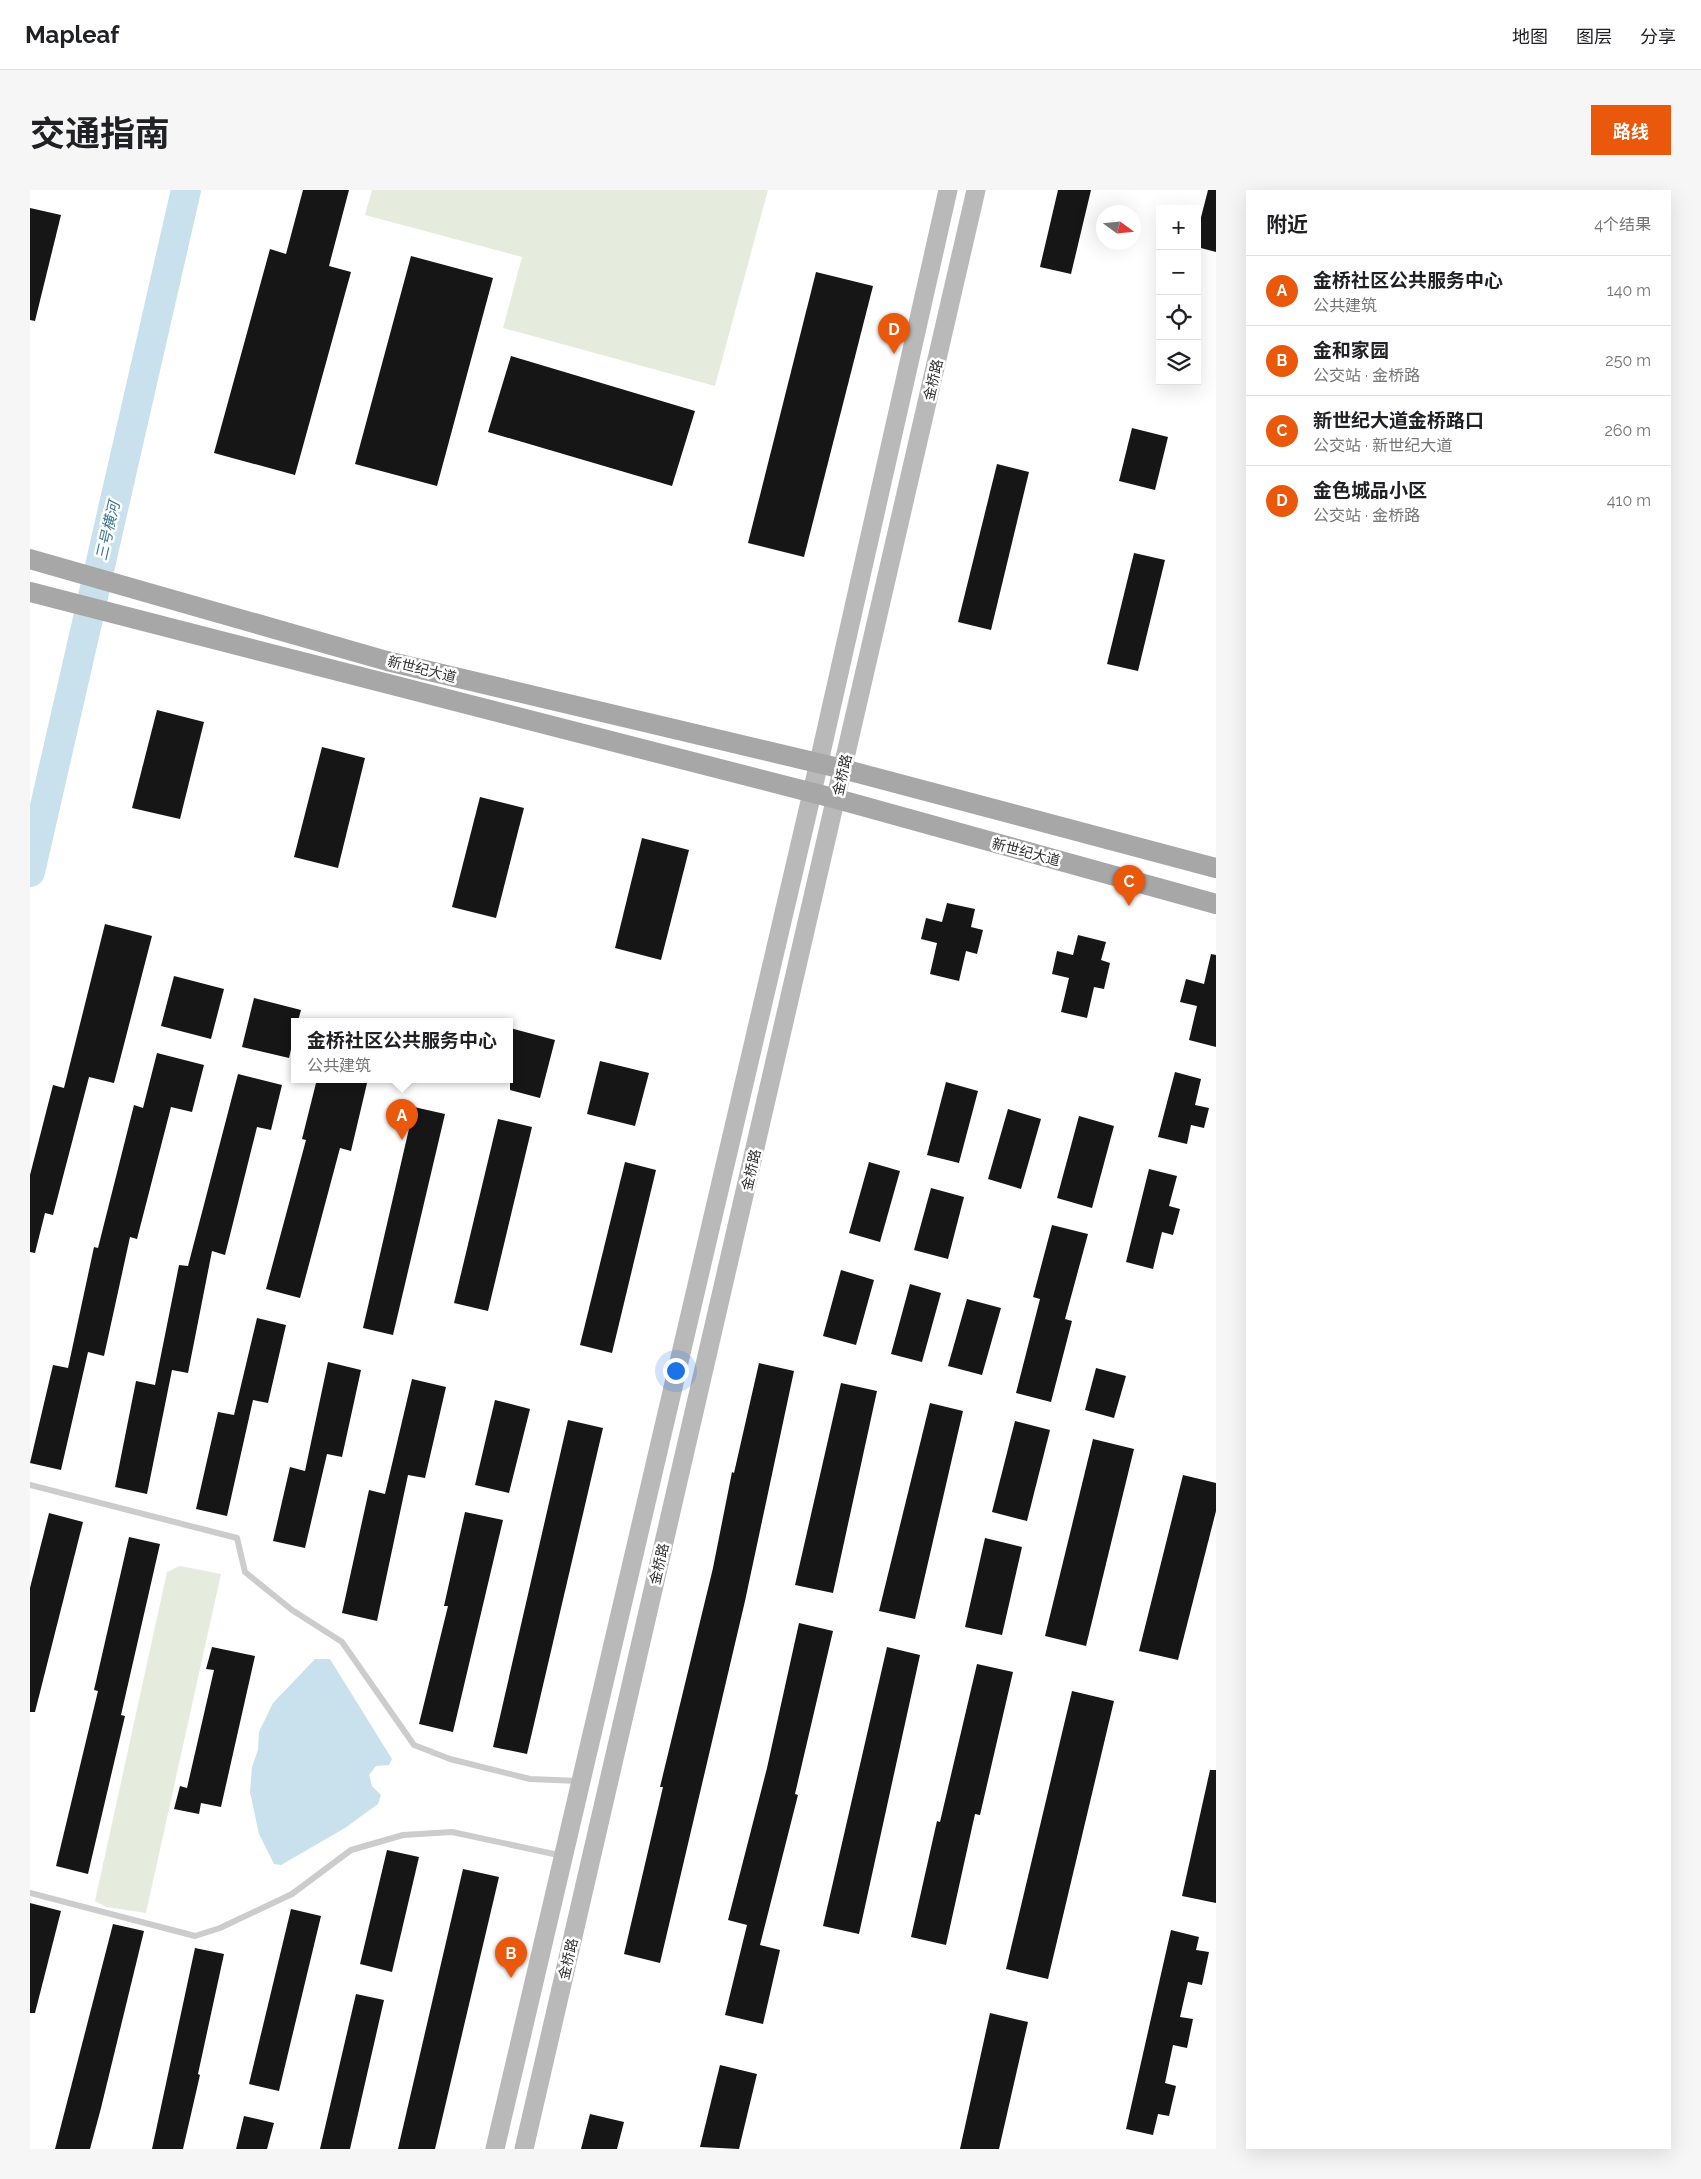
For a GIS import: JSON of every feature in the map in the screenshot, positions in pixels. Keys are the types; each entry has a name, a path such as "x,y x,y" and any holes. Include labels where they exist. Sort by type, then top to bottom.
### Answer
{"main road":[{"name":"新世纪大道","path":"30,559 388,661 844,769"},
{"name":"新世纪大道","path":"30,592 837,799 1216,904"},
{"path":"844,769 1216,868"}],"street":[{"name":"金桥路","path":"495,2149 812,793 948,190"},
{"name":"金桥路","path":"524,2149 844,769 976,190"}],"lane":[{"path":"30,1485 237,1538 245,1572 292,1610 342,1642 414,1745 450,1759 530,1779 582,1781"},
{"path":"30,1893 195,1936 220,1928 292,1894 352,1850 403,1835 452,1832 564,1856"}],"green space":[{"path":"372,190 768,190 715,386 503,328 522,257 365,215"},
{"path":"180,1566 221,1574 146,1913 106,1907 95,1901 167,1572"}],"water":[{"path":"315,1659 330,1659 392,1759 389,1765 376,1766 369,1775 372,1786 381,1795 378,1804 345,1828 281,1865 274,1864 259,1834 250,1792 252,1767 258,1750 259,1732 273,1703"}],"building":[{"path":"303,190 349,190 329,266 351,272 295,475 214,453 270,249 286,254"},
{"path":"1058,190 1091,190 1071,274 1040,267"},
{"path":"1208,190 1216,190 1216,252 1201,248 1201,217"},
{"path":"30,208 61,215 35,321 30,320"},
{"path":"411,256 493,278 437,486 355,464"},
{"path":"816,272 873,286 804,557 748,543"},
{"path":"511,356 695,411 672,486 488,432"},
{"path":"1132,428 1168,437 1155,490 1119,481"},
{"path":"997,464 1029,472 991,630 958,622"},
{"path":"1134,553 1165,560 1138,671 1107,664"},
{"path":"157,710 204,722 180,819 132,808"},
{"path":"322,747 365,758 338,868 294,857"},
{"path":"480,797 524,808 496,918 452,907"},
{"path":"642,838 689,850 661,960 615,948"},
{"path":"947,903 975,909 971,927 983,930 977,954 966,951 959,981 930,974 937,943 921,939 926,918 942,922"},
{"path":"105,924 152,936 114,1083 89,1077 53,1215 45,1213 35,1253 30,1252 30,1175 53,1085 64,1088"},
{"path":"1078,935 1106,942 1101,960 1110,963 1104,989 1094,987 1087,1018 1061,1012 1069,978 1052,974 1057,951 1073,955"},
{"path":"1211,954 1216,955 1216,1047 1189,1040 1197,1006 1180,1002 1186,979 1204,984"},
{"path":"174,976 224,989 211,1039 161,1026"},
{"path":"254,998 301,1010 299,1018 291,1018 291,1049 289,1058 242,1047"},
{"path":"513,1029 555,1040 540,1098 510,1090 510,1083 513,1083"},
{"path":"157,1053 204,1065 192,1112 171,1107 137,1239 130,1237 104,1356 88,1352 61,1470 30,1463 53,1365 68,1368 94,1247 98,1248 134,1105 143,1108"},
{"path":"600,1061 649,1073 635,1126 587,1114"},
{"path":"1175,1072 1201,1079 1195,1105 1209,1108 1204,1128 1191,1125 1187,1144 1158,1137"},
{"path":"238,1074 282,1085 271,1130 257,1127 225,1255 212,1251 188,1373 172,1370 147,1494 115,1487 136,1381 155,1385 179,1265 188,1266"},
{"path":"946,1082 978,1091 959,1163 927,1155"},
{"path":"316,1083 367,1083 351,1151 340,1148 300,1298 266,1289 306,1140 302,1139"},
{"path":"414,1107 445,1114 393,1335 363,1328"},
{"path":"1008,1109 1041,1119 1021,1189 988,1179"},
{"path":"1079,1116 1114,1126 1092,1208 1057,1198"},
{"path":"498,1119 532,1127 488,1311 454,1303"},
{"path":"625,1162 656,1170 612,1353 580,1345"},
{"path":"869,1162 900,1171 880,1242 849,1233"},
{"path":"1149,1169 1177,1176 1169,1206 1180,1209 1173,1235 1162,1232 1153,1269 1126,1262"},
{"path":"931,1188 964,1197 948,1259 914,1250"},
{"path":"1052,1225 1088,1234 1065,1319 1072,1321 1051,1402 1016,1393 1040,1299 1033,1297"},
{"path":"841,1270 874,1280 856,1345 823,1336"},
{"path":"910,1284 941,1293 922,1362 891,1354"},
{"path":"967,1299 1001,1308 982,1375 948,1366"},
{"path":"257,1318 286,1325 268,1403 253,1400 227,1516 196,1509 218,1412 234,1415"},
{"path":"328,1362 361,1370 342,1457 327,1454 305,1548 273,1541 290,1467 305,1471"},
{"path":"759,1363 794,1371 745,1601 660,1963 624,1954 663,1787 660,1787 713,1568 732,1472 734,1473"},
{"path":"1096,1368 1126,1376 1114,1418 1085,1410"},
{"path":"412,1379 446,1387 425,1478 408,1475 377,1621 342,1613 369,1490 385,1494"},
{"path":"841,1383 877,1391 833,1593 795,1585"},
{"path":"495,1400 530,1409 509,1493 475,1485"},
{"path":"930,1403 963,1411 915,1619 879,1611"},
{"path":"568,1420 603,1428 527,1754 493,1747"},
{"path":"1015,1421 1050,1430 1027,1521 992,1512"},
{"path":"1093,1439 1134,1449 1086,1646 1045,1636"},
{"path":"1183,1475 1216,1483 1216,1511 1178,1660 1139,1651"},
{"path":"465,1512 503,1520 453,1732 419,1724 448,1606 444,1606"},
{"path":"49,1513 83,1522 35,1712 30,1712 30,1588"},
{"path":"129,1537 160,1544 121,1715 125,1716 88,1874 56,1866 98,1691 94,1690"},
{"path":"985,1538 1022,1547 1002,1635 965,1627"},
{"path":"799,1623 833,1631 795,1794 798,1795 760,1945 780,1950 763,2024 725,2015 747,1925 728,1920 767,1768"},
{"path":"212,1647 255,1656 221,1807 201,1803 199,1814 174,1809 180,1786 187,1788 214,1670 206,1669"},
{"path":"887,1647 920,1655 859,1934 823,1926"},
{"path":"977,1664 1013,1672 980,1815 975,1814 946,1945 911,1937 937,1821 940,1822"},
{"path":"1072,1691 1114,1701 1048,1979 1006,1969"},
{"path":"1210,1770 1216,1770 1216,1903 1182,1896"},
{"path":"387,1850 419,1857 392,1972 360,1964"},
{"path":"463,1869 499,1877 435,2149 398,2149"},
{"path":"30,1903 61,1911 35,2013 30,2013"},
{"path":"291,1909 321,1916 279,2091 249,2084"},
{"path":"113,1924 144,1931 101,2108 90,2149 55,2149"},
{"path":"1171,1930 1199,1937 1196,1950 1209,1952 1202,1985 1188,1982 1180,2017 1193,2019 1187,2048 1173,2045 1165,2083 1176,2086 1169,2116 1158,2114 1153,2135 1126,2129"},
{"path":"195,1948 224,1954 198,2074 200,2075 183,2149 152,2149"},
{"path":"356,1994 384,2000 350,2149 320,2149"},
{"path":"990,2013 1028,2022 999,2149 960,2149"},
{"path":"720,2065 757,2074 739,2149 700,2147"},
{"path":"590,2114 624,2122 617,2149 581,2149"},
{"path":"244,2116 274,2123 267,2149 236,2149"}],"waterway":[{"name":"三号横河","path":"30,872 186,190"}],"place":[{"name":"金色城品小区","path":"894,354"},
{"name":"新世纪大道金桥路口","path":"1129,906"},
{"name":"金桥社区公共服务中心","path":"402,1140"},
{"name":"金和家园","path":"511,1978"}]}
